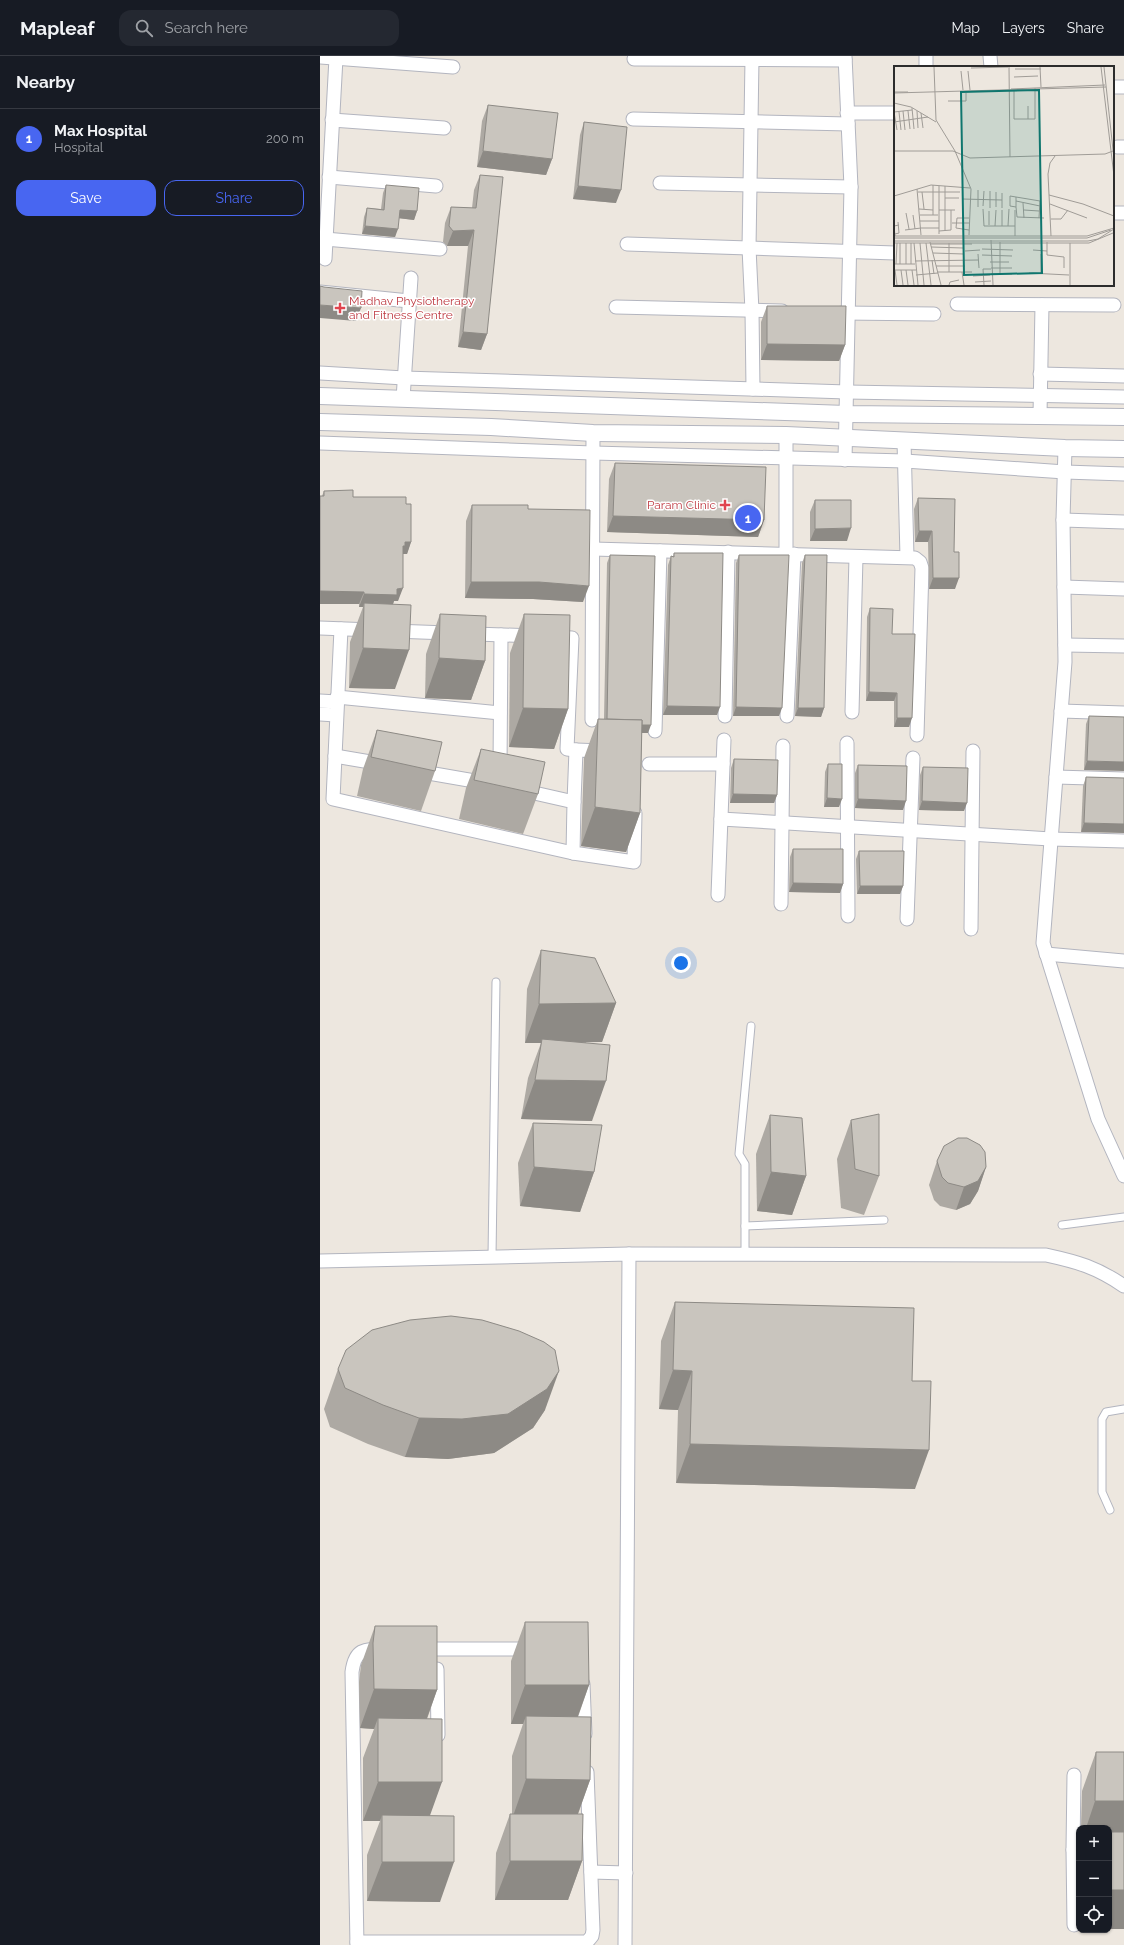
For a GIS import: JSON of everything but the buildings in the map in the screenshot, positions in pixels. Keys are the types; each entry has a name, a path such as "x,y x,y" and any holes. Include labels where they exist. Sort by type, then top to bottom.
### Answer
{"street":[{"path":"320,57 452,67"},
{"path":"325,259 336,58"},
{"path":"634,58 845,58 851,187 845,460"},
{"path":"748,58 751,122 749,248 752,311 753,389"},
{"path":"633,119 751,122 848,118 894,113"},
{"path":"332,120 444,128"},
{"path":"329,177 436,186"},
{"path":"660,183 851,187"},
{"path":"325,239 440,249"},
{"path":"627,244 894,253"},
{"path":"403,399 411,278"},
{"path":"320,292 409,301"},
{"path":"956,304 1114,305"},
{"path":"1040,415 1042,305"},
{"path":"616,308 797,312"},
{"path":"826,312 934,314"},
{"path":"320,373 404,378 847,392 1124,397"},
{"path":"1040,374 1124,376"},
{"path":"320,396 846,414 1040,415 1066,418 1124,417"},
{"path":"320,422 490,427 593,433 786,435 1065,448 1124,449"},
{"path":"592,720 593,433"},
{"path":"786,435 790,554 787,716"},
{"path":"904,441 907,557"},
{"path":"320,443 593,454 905,461 1064,472 1124,474"},
{"path":"1065,448 1063,520 1065,645 1043,943 1098,1119 1124,1176"},
{"path":"1063,520 1124,522"},
{"path":"593,549 790,554 856,558 915,558 920,562 922,568 916,735"},
{"path":"655,731 660,551"},
{"path":"725,716 728,552"},
{"path":"852,712 856,558"},
{"path":"1064,587 1124,589"},
{"path":"320,628 572,638 567,749 614,751"},
{"path":"340,629 333,799 573,853 634,862 635,800"},
{"path":"502,635 500,713 503,784"},
{"path":"1065,645 1124,646"},
{"path":"320,701 337,704 500,713"},
{"path":"320,714 337,704"},
{"path":"1061,711 1124,712"},
{"path":"718,896 724,740"},
{"path":"847,743 848,916"},
{"path":"781,904 783,746"},
{"path":"573,853 576,750"},
{"path":"971,929 974,751"},
{"path":"335,756 503,784 574,802"},
{"path":"907,919 912,829 913,758"},
{"path":"649,764 723,764"},
{"path":"1056,777 1124,779"},
{"path":"721,819 1124,841"},
{"path":"1046,954 1124,960"},
{"path":"625,1945 629,1254"},
{"path":"320,1261 629,1254 1046,1255 1080,1262 1109,1275 1124,1286"},
{"path":"548,1648 367,1650 355,1658 351,1682 357,1944 586,1942 592,1936 593,1930 586,1762"},
{"path":"436,1649 439,1750"},
{"path":"583,1668 586,1746"},
{"path":"1074,1775 1076,1850 1074,1925"},
{"path":"591,1872 626,1873"}],"lane":[{"path":"492,1257 496,982"},
{"path":"746,1254 745,1164 739,1154 751,1026"},
{"path":"1062,1225 1124,1217"},
{"path":"746,1226 884,1220"},
{"path":"1110,1510 1102,1492 1102,1419 1106,1412 1124,1409"}],"place":[{"name":"Madhav Physiotherapy and Fitness Centre","path":"340,308"},
{"name":"Param Clinic","path":"725,505"},
{"name":"Max Hospital","path":"748,518"}]}
